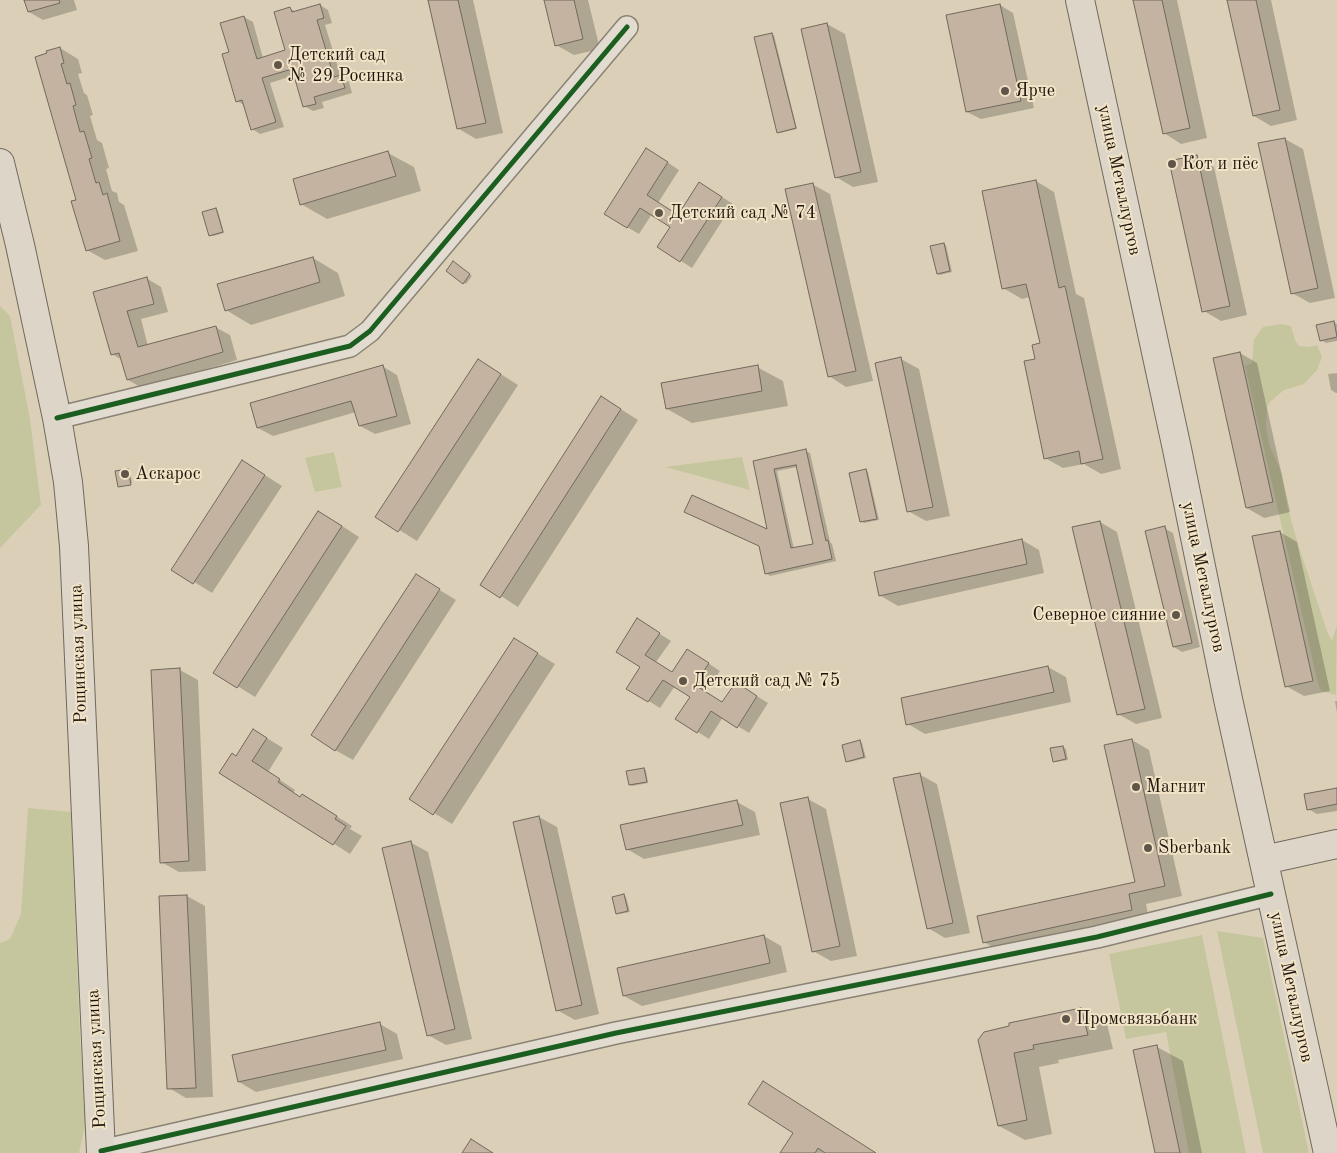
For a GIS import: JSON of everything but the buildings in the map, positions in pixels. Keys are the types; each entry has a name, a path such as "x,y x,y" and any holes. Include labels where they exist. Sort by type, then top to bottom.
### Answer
{"main road":[{"name":"улица Металлургов","path":"1080,0 1328,1153"},
{"name":"Рощинская улица","path":"0,163 20,245 57,418 68,482 74,546 101,1152"},
{"path":"1264,860 1337,844"}],"street":[{"path":"57,418 350,346 370,331 627,27"},
{"path":"101,1152 616,1033 1097,937 1271,894"}],"green space":[{"path":"0,306 10,316 30,419 41,505 0,548"},
{"path":"1282,324 1291,326 1299,346 1309,347 1317,345 1322,357 1317,370 1304,384 1284,390 1270,402 1267,407 1266,425 1269,444 1282,474 1287,505 1298,544 1332,641 1337,625 1336,695 1321,691 1317,680 1245,366 1252,363 1254,339 1263,327"},
{"path":"334,452 342,487 315,492 305,458"},
{"path":"742,457 750,490 665,467"},
{"path":"28,808 71,812 80,1038 86,1121 79,1153 0,1153 0,943 10,939 21,914"},
{"path":"1217,931 1263,938 1309,1153 1263,1153"},
{"path":"1202,935 1246,1153 1189,1153 1166,1032 1126,1039 1109,954"}],"cycle path":[{"path":"57,418 350,346 370,331 627,27"},
{"path":"101,1151 616,1033 1097,937 1271,894"}],"place":[{"name":"Детский сад № 29 Росинка","path":"278,65"},
{"name":"Ярче","path":"1005,91"},
{"name":"Кот и пёс","path":"1172,164"},
{"name":"Детский сад № 74","path":"659,213"},
{"name":"Аскарос","path":"125,474"},
{"name":"Северное сияние","path":"1176,615"},
{"name":"Детский сад № 75","path":"683,681"},
{"name":"Магнит","path":"1136,787"},
{"name":"Sberbank","path":"1148,848"},
{"name":"Промсвязьбанк","path":"1066,1019"}]}
